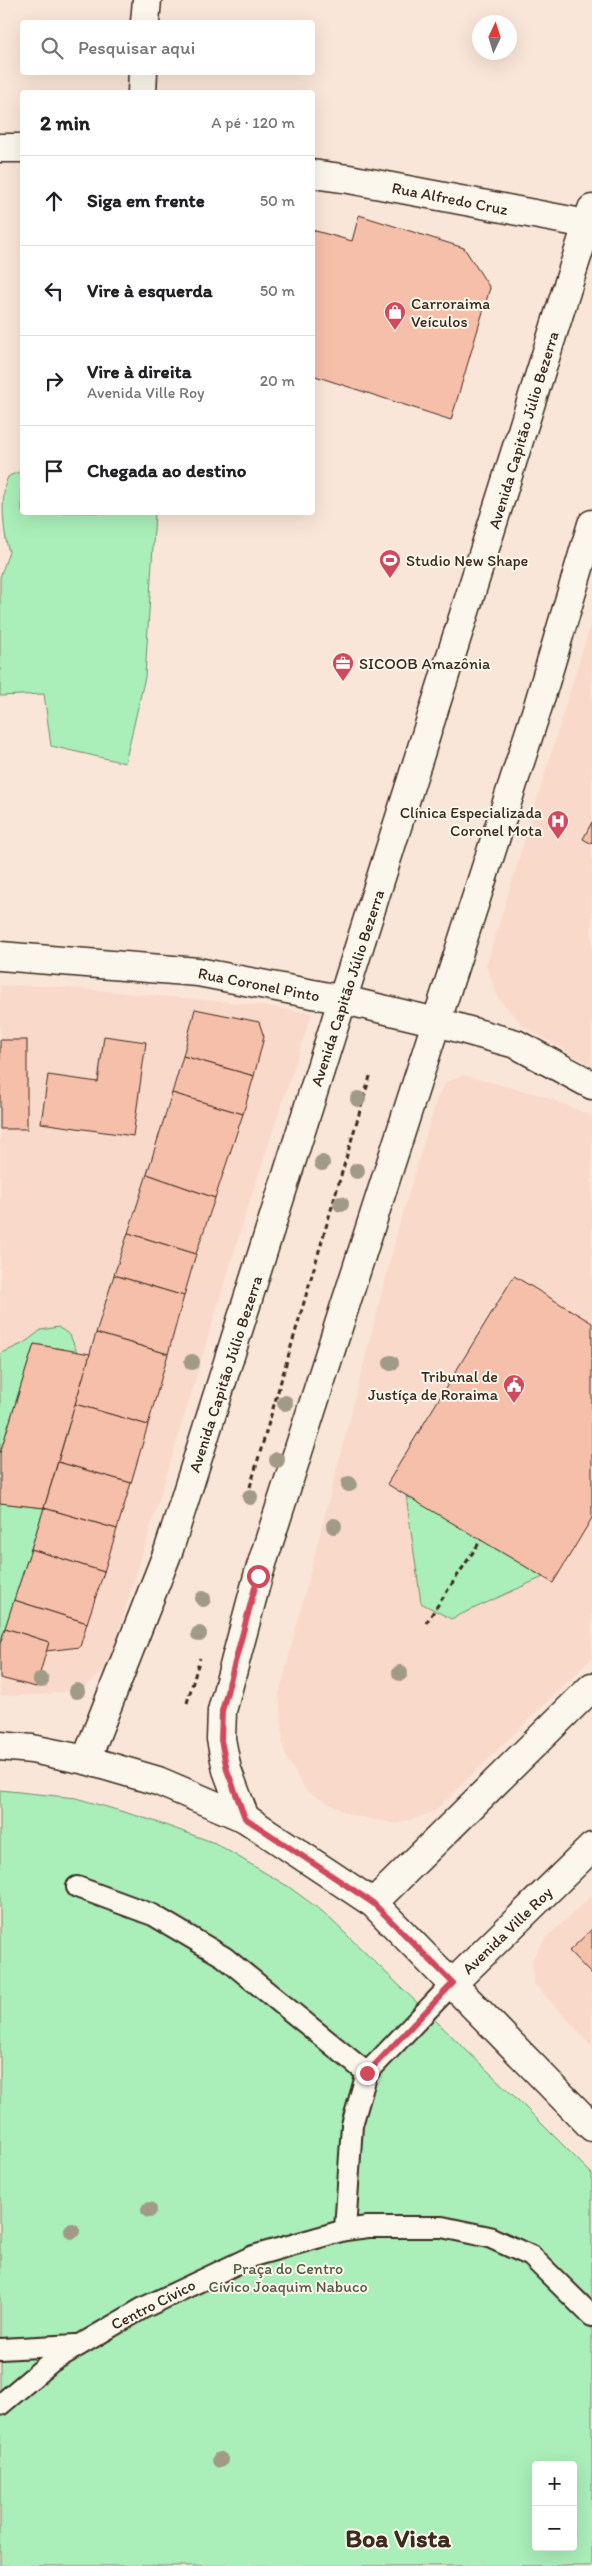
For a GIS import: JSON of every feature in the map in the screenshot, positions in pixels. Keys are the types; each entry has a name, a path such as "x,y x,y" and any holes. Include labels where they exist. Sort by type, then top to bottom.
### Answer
{"main road":[{"path":"145,20 147,0"},
{"path":"142,90 143,75"},
{"path":"0,148 20,148"},
{"name":"Rua Alfredo Cruz","path":"315,174 590,217"},
{"name":"Avenida Capitão Júlio Bezerra","path":"86,1760 168,1549 344,1000 590,217"},
{"path":"245,1818 227,1770 221,1740 222,1711 258,1576 538,706 592,524"},
{"name":"Rua Coronel Pinto","path":"0,956 198,972 344,1000 437,1022 516,1044 592,1085"},
{"path":"373,1903 592,1687"},
{"path":"0,1746 86,1760 158,1781 245,1818 373,1903 592,2127"},
{"name":"Avenida Ville Roy","path":"453,1983 592,1847"}],"lane":[{"path":"77,1887 153,1915 224,1957 367,2073"},
{"name":"Avenida Ville Roy","path":"345,2230 352,2125 367,2073 453,1983"},
{"name":"Centro Cívico","path":"0,2405 51,2362 78,2344 143,2308 253,2256 345,2230 368,2227 442,2227 489,2237 531,2256 592,2316"},
{"path":"0,2349 78,2344"}],"path":[{"path":"249,1490 371,1073"},
{"path":"426,1623 481,1540"},
{"path":"186,1703 203,1648"}],"shaded area":[{"name":"Clínica Especializada Coronel Mota","path":"592,619 592,1066 523,1026 498,998 486,966"},
{"path":"0,985 50,986 251,1004 312,1013 248,1207 108,1667 83,1689 41,1695 0,1696"},
{"path":"463,1075 544,1096 592,1116 592,1658 434,1812 397,1824 350,1815 306,1791 284,1753 279,1694 398,1229 437,1098 446,1082"},
{"path":"592,1895 592,2046 534,1984 532,1959 544,1940"}],"green space":[{"path":"20,472 20,515 155,515 145,677 125,763 51,746 44,694 0,696 0,577 9,552 4,524 3,503 8,477"},
{"path":"58,1327 70,1335 77,1352 34,1344 0,1453 0,1354 24,1343 41,1330"},
{"path":"406,1495 543,1577 451,1619 421,1603"},
{"path":"0,1503 44,1508 0,1644"},
{"name":"Praça do Centro Cívico Joaquim Nabuco","path":"0,1790 76,1798 151,1820 215,1843 289,1887 323,1912 592,2174 592,2566 0,2566"}],"building":[{"name":"Carroraima Veículos","path":"359,215 464,248 490,288 451,420 315,376 315,231 352,241"},
{"path":"592,822 592,844 583,839"},
{"path":"195,1009 259,1022 264,1037 254,1076 183,1056"},
{"path":"104,1036 146,1042 133,1136 41,1123 48,1075 98,1082"},
{"path":"0,1040 27,1040 27,1129 0,1129"},
{"path":"183,1056 254,1076 243,1114 172,1093"},
{"path":"172,1093 243,1114 215,1198 147,1174"},
{"path":"147,1174 215,1198 196,1254 128,1233"},
{"path":"128,1233 196,1254 184,1296 114,1275"},
{"path":"114,1275 184,1296 168,1354 96,1333"},
{"name":"Tribunal de Justíça de Roraima","path":"514,1276 592,1323 592,1518 553,1583 387,1484"},
{"path":"96,1333 168,1354 148,1425 75,1404"},
{"path":"34,1344 90,1354 44,1508 0,1503 0,1453"},
{"path":"75,1404 148,1425 131,1483 58,1462"},
{"path":"58,1462 131,1483 117,1529 44,1508"},
{"path":"44,1508 117,1529 104,1572 31,1549"},
{"path":"31,1549 104,1572 87,1623 14,1600"},
{"path":"14,1600 87,1623 80,1647 46,1651 49,1642 5,1628"},
{"path":"5,1628 49,1642 36,1687 0,1678 0,1644"},
{"path":"592,1929 592,1975 569,1951"}],"place":[{"name":"Carroraima Veículos","path":"395,331"},
{"name":"Studio New Shape","path":"390,579"},
{"name":"SICOOB Amazônia","path":"343,682"},
{"name":"Clínica Especializada Coronel Mota","path":"558,840"},
{"name":"Tribunal de Justíça de Roraima","path":"514,1404"}],"district":[{"name":"Boa Vista","path":"398,2538"}],"route":[{"path":"258,1576 222,1711 221,1740 227,1770 245,1818 373,1903 453,1983 367,2073"}]}
